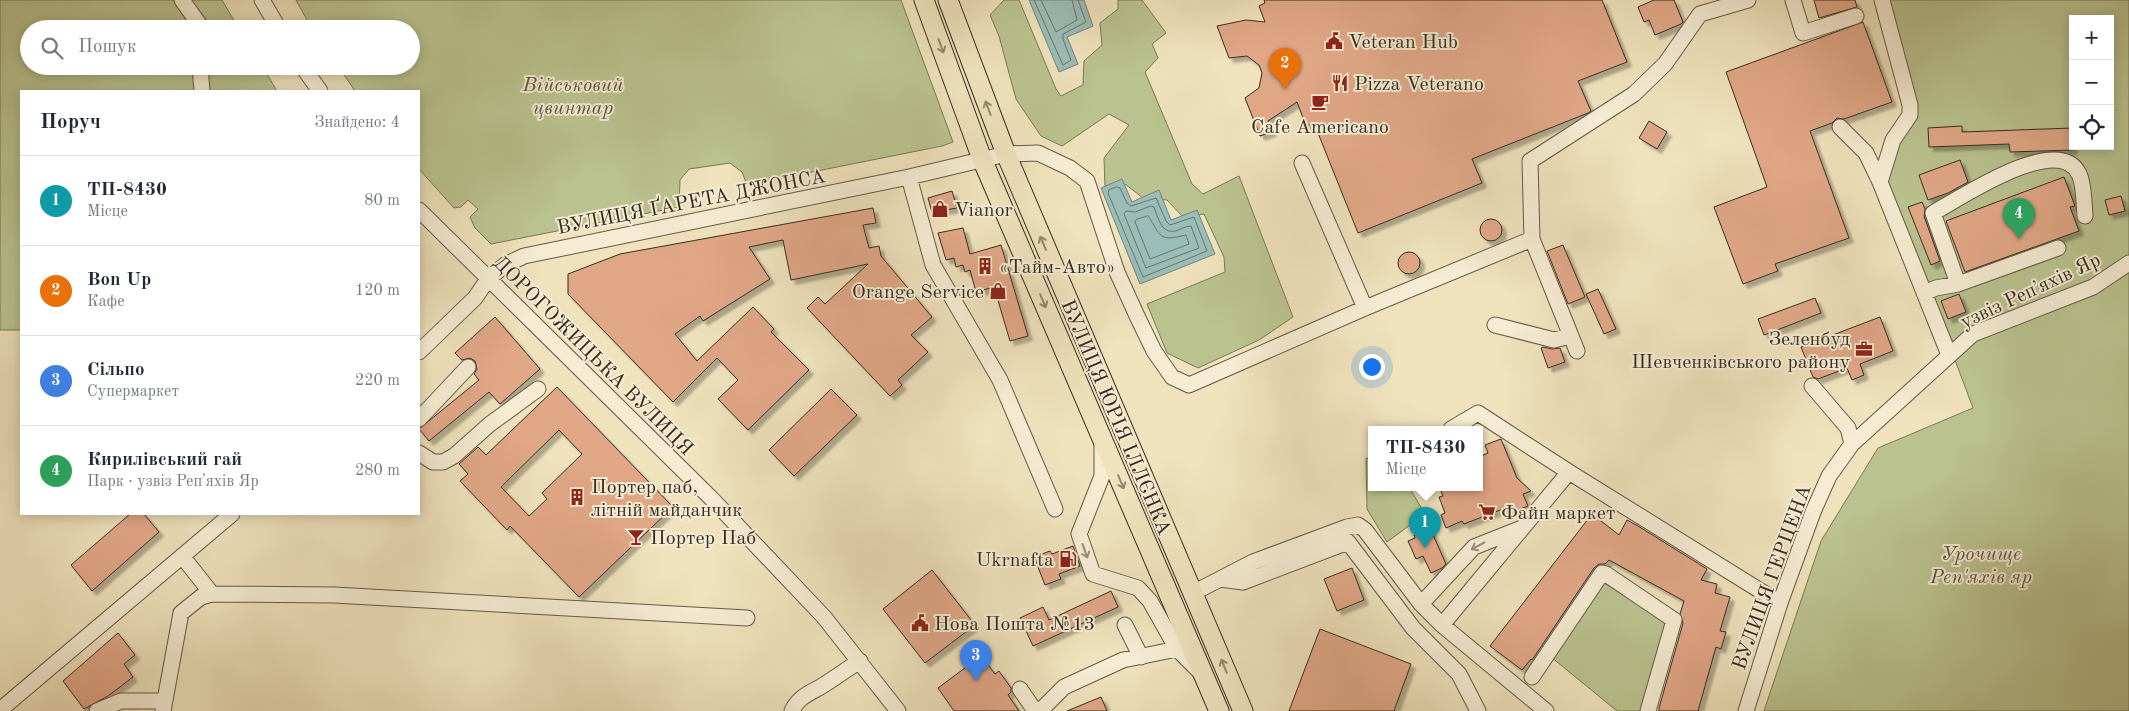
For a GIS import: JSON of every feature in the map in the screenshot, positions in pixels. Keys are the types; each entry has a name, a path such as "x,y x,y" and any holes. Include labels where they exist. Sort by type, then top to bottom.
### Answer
{"main road":[{"name":"ВУЛИЦЯ ЮРІЯ ІЛЛЄНКА","path":"924,0 982,159 1219,711"},
{"name":"ВУЛИЦЯ ЮРІЯ ІЛЛЄНКА","path":"951,2 1006,154 1243,711"}],"street":[{"path":"182,0 196,20"},
{"path":"262,0 274,20"},
{"path":"1577,351 1532,239 1530,162 1634,94 1665,64 1698,7 1748,0"},
{"path":"1793,0 1803,32 1856,16"},
{"path":"1880,182 1893,140 1910,115 1910,105 1882,0"},
{"path":"201,75 202,90"},
{"path":"308,75 319,90"},
{"path":"1840,128 1866,154 1880,182 1949,355"},
{"name":"ВУЛИЦЯ ҐАРЕТА ДЖОНСА","path":"420,351 475,298 488,279 505,266 524,256 909,177 1006,154 1038,152 1070,168 1087,181 1117,272 1154,351 1172,377 1189,385 1365,308 1532,239"},
{"path":"1958,284 1933,213 2011,169 2054,158 2072,165 2080,174 2086,216"},
{"path":"1302,163 1365,308"},
{"path":"909,177 933,265 1000,380 1055,509"},
{"name":"ДОРОГОЖИЦЬКА ВУЛИЦЯ","path":"420,211 712,499 824,617 898,711"},
{"path":"1924,293 1936,288 1958,284 2058,248"},
{"name":"узвіз Репʼяхів Яр","path":"1949,355 1973,334 2093,287 2129,263"},
{"path":"1495,325 1554,340 1571,336"},
{"name":"ВУЛИЦЯ ГЕРЦЕНА","path":"1746,711 1780,603 1813,512 1829,476 1852,444 1949,355"},
{"path":"420,418 468,367"},
{"path":"1812,386 1848,428 1852,444"},
{"path":"420,455 432,462 443,462 454,456 490,424 538,389"},
{"path":"1456,426 1478,413 1780,603"},
{"path":"1102,438 1102,476 1079,534 1093,574 1138,588 1150,601 1177,649 1202,674"},
{"path":"1442,625 1569,472"},
{"path":"0,710 231,515"},
{"path":"1193,593 1252,562 1348,527 1358,526 1365,530 1421,604 1442,625 1546,711"},
{"path":"1421,604 1474,547 1523,528"},
{"path":"1220,579 1243,582 1348,542 1413,628 1459,674 1478,711"},
{"path":"182,556 212,594"},
{"path":"1532,677 1602,573 1606,574 1674,620 1648,711"},
{"path":"97,711 120,701 164,706 181,613 200,598 212,594 334,596 747,618"},
{"path":"1125,625 1140,657"},
{"path":"1040,711 1064,686 1123,660 1177,649"},
{"path":"792,711 796,703 807,693 822,686 860,661"},
{"path":"1020,689 1035,711"}],"green space":[{"path":"0,0 222,0 234,20 20,20 20,75 267,75 276,90 20,90 20,330 0,330"},
{"name":"Військовий цвинтар","path":"296,0 901,0 953,142 942,146 747,185 742,172 730,163 689,169 680,180 679,207 491,244 475,228 470,217 478,209 468,200 461,207 454,208 420,170 420,90 354,90 344,75 420,75 420,20 307,20"},
{"path":"1004,0 1019,0 1056,89 1061,96 1083,85 1084,61 1102,45 1100,23 1118,9 1118,0 1142,0 1166,33 1152,44 1158,58 1145,72 1192,184 1203,194 1239,176 1293,317 1259,340 1198,368 1167,353 1147,304 1225,272 1224,257 1204,214 1183,217 1167,200 1143,198 1125,184 1105,187 1104,158 1129,125 1109,114 1062,146 1041,136 1016,99 999,36 990,15"},
{"name":"Урочище Реп'яхів яр","path":"1887,0 2129,0 2129,711 1764,711 1821,541 1878,448 1973,408 1887,179 1896,142 1915,113"},
{"path":"1366,458 1368,458 1368,491 1411,491 1425,514 1387,542 1367,509"},
{"path":"1601,581 1669,624 1641,711 1617,711 1551,657"}],"water":[{"path":"1029,0 1084,0 1093,26 1067,37 1078,64 1059,72"},
{"path":"1122,179 1132,202 1159,190 1171,220 1197,210 1215,254 1140,284 1101,188"}],"building":[{"path":"1264,0 1602,0 1627,62 1578,81 1591,111 1588,113 1472,159 1482,183 1358,233 1314,123 1306,126 1297,102 1268,121 1272,132 1260,136 1245,98 1259,88 1262,73 1259,65 1247,56 1229,58 1217,26 1246,20 1265,22 1259,6 1265,3"},
{"path":"1654,0 1674,0 1683,22 1655,35 1649,20 1644,22 1638,7"},
{"path":"1814,0 1855,0 1857,7 1819,18"},
{"path":"1863,22 1892,102 1844,119 1837,118 1832,123 1810,131 1849,238 1775,264 1778,271 1743,284 1714,207 1767,187 1726,72"},
{"path":"1649,121 1667,132 1657,149 1639,138"},
{"path":"1962,126 1962,132 2069,128 2069,150 2073,150 2010,152 2009,144 1929,147 1928,128"},
{"path":"1960,160 1968,182 1948,193 1928,200 1919,175"},
{"path":"2064,177 2075,206 2070,207 2079,231 1965,272 1946,221"},
{"path":"952,191 957,208 932,212 928,198"},
{"path":"2121,196 2125,211 2109,215 2105,200"},
{"path":"1922,202 1925,209 1924,216 1940,261 1931,265 1908,207"},
{"path":"873,208 876,223 863,225 869,248 879,246 881,256 932,317 911,335 928,352 898,380 902,385 890,396 807,308 818,297 825,304 868,264 791,280 783,240 749,247 770,279 703,321 700,316 675,334 697,361 753,307 774,329 771,332 809,370 748,430 718,399 738,380 717,358 673,402 568,294 568,274 620,254"},
{"path":"1491,219 1499,222 1502,230 1499,238 1491,241 1483,238 1480,230 1483,222"},
{"name":"«Тайм-Авто»","path":"963,228 970,254 1001,245 1028,336 1010,341 994,287 976,292 970,270 965,272 963,265 956,267 954,258 946,260 938,233"},
{"path":"1563,245 1585,297 1568,304 1547,251"},
{"path":"1409,252 1417,255 1420,263 1417,271 1409,274 1401,271 1398,263 1401,255"},
{"path":"1598,289 1616,329 1604,334 1586,294"},
{"path":"1959,294 1966,312 1948,319 1941,301"},
{"path":"1815,298 1821,313 1764,335 1758,319"},
{"path":"495,317 540,369 500,404 489,392 429,441 420,428 479,380 474,374 477,369 475,361 470,358 462,360 455,353"},
{"path":"1880,317 1893,351 1860,364 1864,375 1852,380 1847,368 1818,379 1813,377 1801,347"},
{"path":"1541,348 1560,348 1565,362 1548,368"},
{"path":"557,387 673,507 579,597 510,526 507,530 460,481 468,474 459,464 478,447 486,455","holes":["559,430 582,454 542,493 547,499 529,516 501,487"]},
{"path":"831,389 857,415 794,476 769,450"},
{"path":"1501,439 1517,478 1531,491 1523,494 1528,506 1510,513 1508,507 1464,524 1462,521 1446,528 1441,515 1445,513 1439,497 1443,496 1441,491 1483,491 1483,455 1488,453 1485,445"},
{"path":"1592,514 1619,535 1627,520 1638,526 1707,569 1701,580 1717,584 1715,593 1730,597 1720,631 1726,632 1721,649 1716,647 1698,711 1659,711 1683,623 1680,614 1684,601 1609,560 1605,564 1599,564 1594,568 1532,660 1522,670 1490,646"},
{"path":"129,515 145,515 159,532 92,591 71,565"},
{"path":"1430,528 1446,564 1431,573 1423,556 1416,559 1408,541 1415,538 1414,535"},
{"path":"1073,546 1080,566 1059,574 1061,579 1045,585 1034,557 1050,551 1052,554"},
{"path":"1352,568 1364,600 1337,611 1324,579"},
{"path":"932,570 975,625 925,663 883,609"},
{"path":"1111,591 1118,607 1033,646 1020,618 1043,607 1049,620"},
{"path":"1320,629 1411,664 1394,711 1289,711"},
{"path":"118,633 135,655 124,664 133,677 108,696 84,709 63,681"},
{"path":"981,656 995,674 999,671 1011,688 1011,692 1008,695 1019,711 954,711 938,688"},
{"path":"1101,697 1107,711 1067,711"}],"place":[{"name":"Veteran Hub","path":"1334,41"},
{"name":"Pizza Veterano","path":"1340,83"},
{"name":"Bon Up","path":"1285,89"},
{"name":"Cafe Americano","path":"1320,102"},
{"name":"Vianor","path":"940,209"},
{"name":"Кирилівський гай","path":"2019,239"},
{"name":"«Тайм-Авто»","path":"985,266"},
{"name":"Orange Service","path":"998,291"},
{"name":"Зеленбуд Шевченківського району","path":"1864,349"},
{"name":"Портер паб, літній майданчик","path":"577,497"},
{"name":"Файн маркет","path":"1487,512"},
{"name":"Портер Паб","path":"636,537"},
{"name":"ТП-8430","path":"1425,548"},
{"name":"Ukrnafta","path":"1068,559"},
{"name":"Нова Пошта №13","path":"920,623"},
{"name":"Сільпо","path":"976,681"}]}
